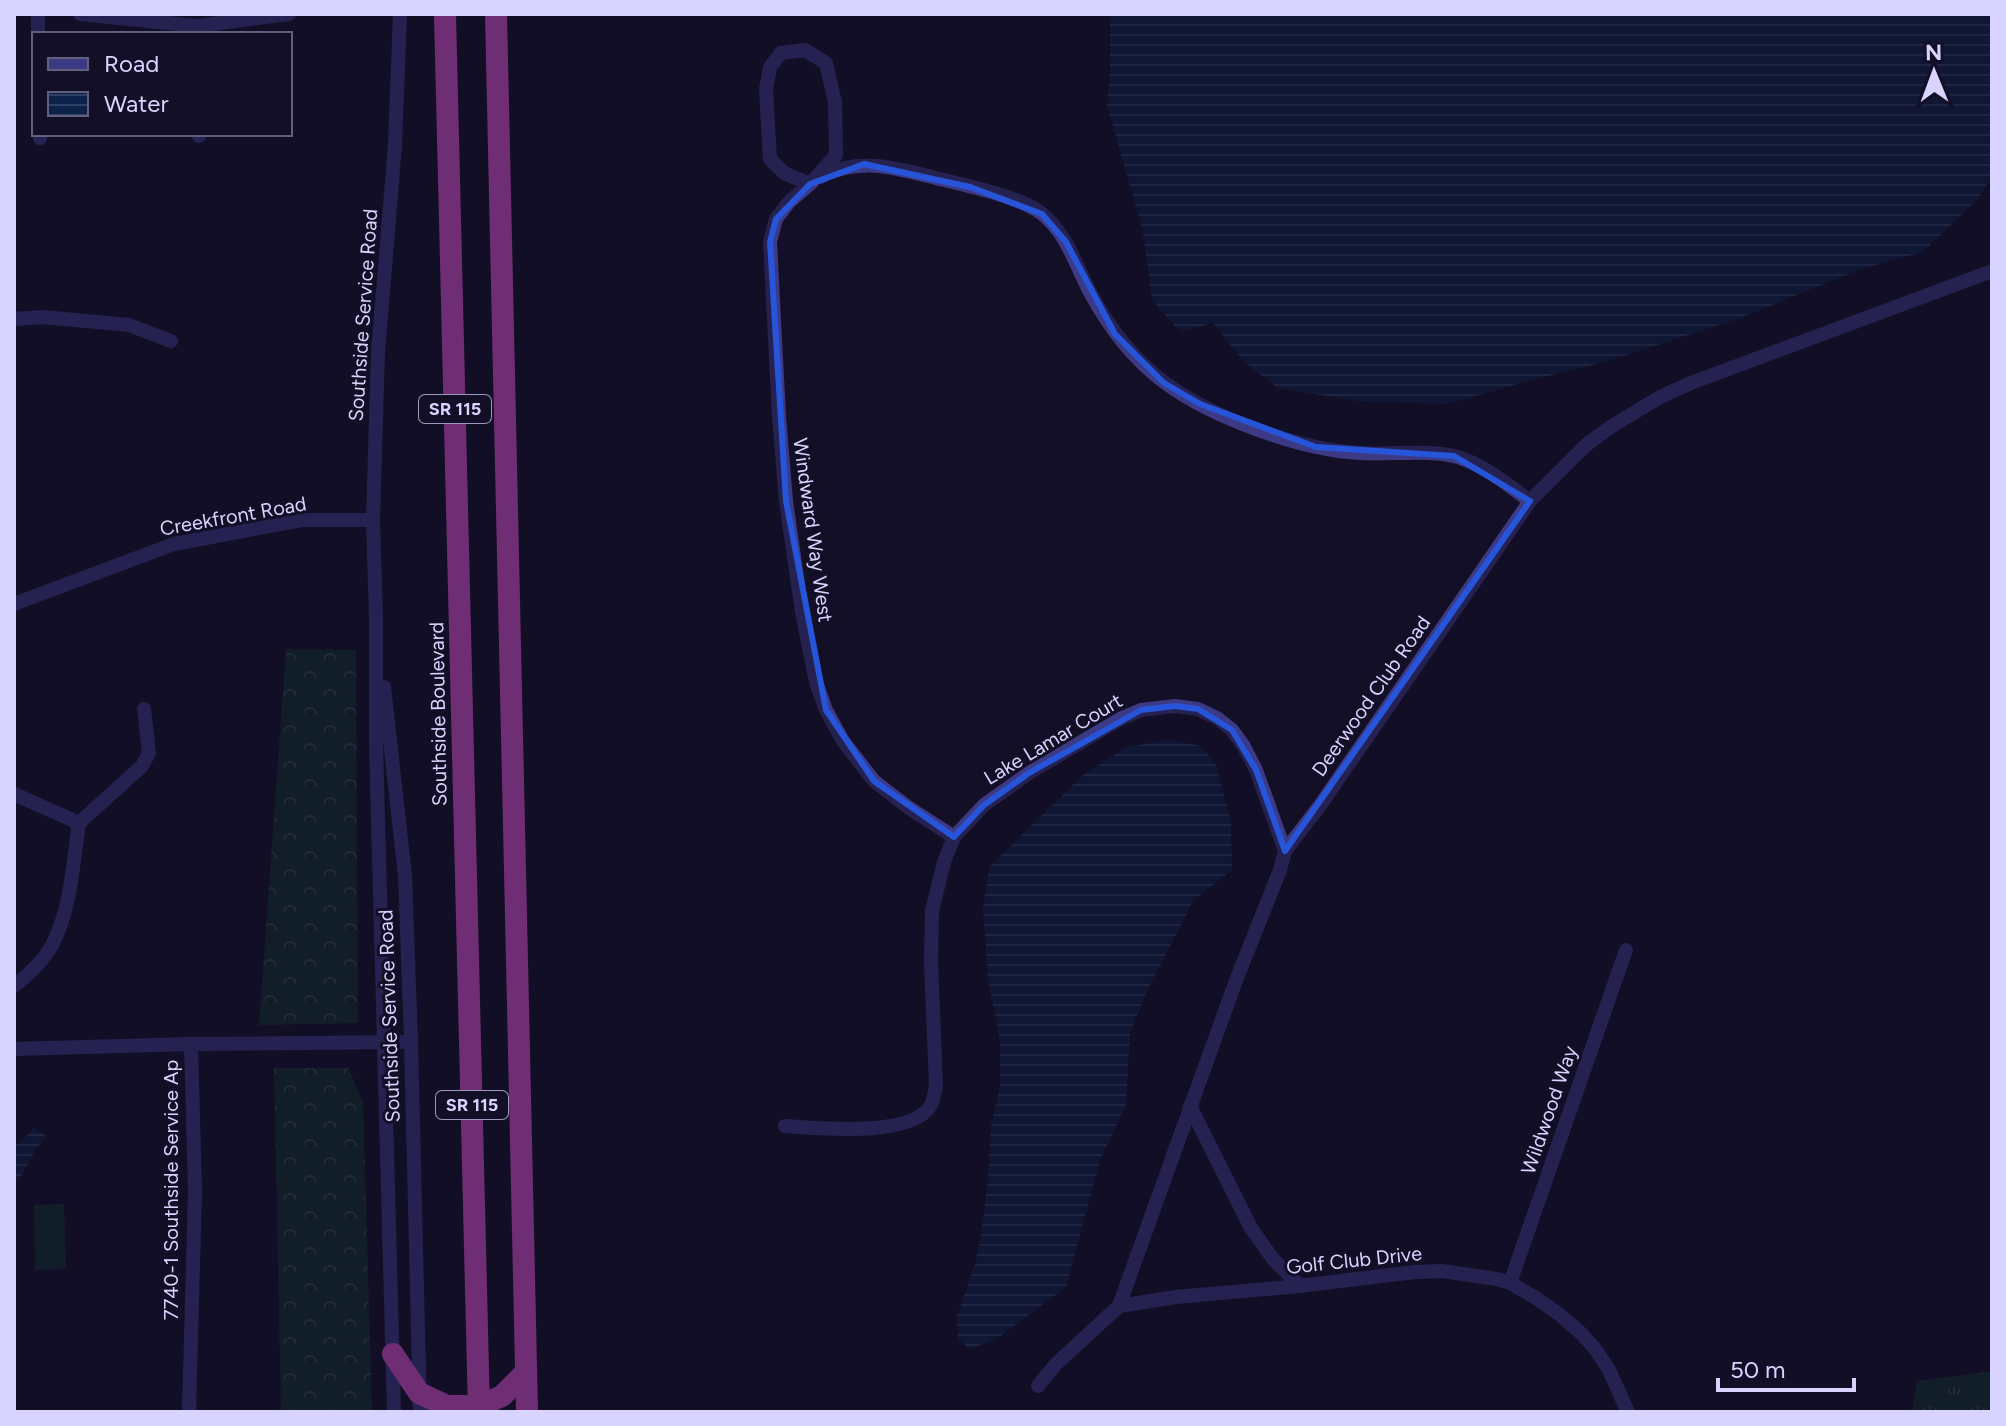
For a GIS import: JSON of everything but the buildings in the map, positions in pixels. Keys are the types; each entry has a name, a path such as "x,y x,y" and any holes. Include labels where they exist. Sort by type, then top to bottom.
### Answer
{"highway":[{"name":"Southside Boulevard","path":"445,14 476,1410"},
{"name":"SR 115","path":"496,14 527,1412"},
{"path":"393,1354 419,1402 476,1410 502,1396 526,1372"}],"street":[{"path":"80,14 197,25 289,14"},
{"name":"Southside Service Road","path":"394,1412 376,761 373,520 378,352 395,145 400,14"},
{"name":"Windward Way West","path":"810,184 784,173 770,159 766,90 770,67 781,53 805,50 826,63 835,102 836,155 810,184 789,202 776,219 770,242 786,501 816,682 826,710 843,741 874,781 954,837"},
{"path":"810,184 832,172 864,164 903,169 1023,202 1042,214 1066,242 1115,334 1164,383 1241,423 1316,447 1353,453 1454,456 1480,466 1530,501"},
{"name":"Deerwood Club Road","path":"1038,1386 1056,1364 1119,1306 1285,851 1321,804 1530,501 1586,445 1660,397 1992,271"},
{"path":"14,319 43,317 129,325 171,341"},
{"name":"Creekfront Road","path":"14,604 174,544 302,520 373,520"},
{"name":"Southside Service Road","path":"376,619 405,876 419,1402"},
{"name":"Lake Lamar Court","path":"785,1126 867,1130 920,1117 931,1105 936,1087 932,911 944,862 954,837 984,805 1029,773 1120,719 1141,710 1175,706 1198,709 1232,730 1256,770 1285,851"},
{"path":"14,986 51,947 64,918 79,823 142,766 149,753 144,709"},
{"path":"14,794 79,823"},
{"name":"Wildwood Way","path":"1510,1283 1626,950"},
{"name":"7740-1 Southside Service Ap","path":"189,1412 195,1191 191,1044 411,1042"},
{"path":"14,1049 191,1044"},
{"path":"1190,1106 1251,1228 1273,1259 1300,1286"},
{"name":"Golf Club Drive","path":"1119,1306 1176,1297 1415,1272 1442,1271 1497,1279 1510,1283 1548,1306 1582,1334 1609,1370 1628,1412"}],"highlighted area":[{"path":"864,164 970,187 1042,214 1066,242 1115,334 1164,383 1200,404 1316,447 1454,456 1530,501 1285,851 1256,770 1232,730 1198,709 1175,706 1141,710 1029,773 984,805 954,837 874,781 826,710 786,501 770,242 776,219 810,184"}],"green space":[{"path":"286,649 356,650 358,1023 259,1025"},
{"path":"274,1068 348,1068 363,1101 372,1412 281,1412"},
{"path":"64,1204 66,1269 35,1270 34,1205"},
{"path":"1992,1371 1992,1412 1912,1412 1917,1381"}],"water":[{"path":"1110,14 1992,14 1992,175 1979,198 1923,252 1861,269 1743,317 1605,362 1447,404 1357,401 1278,388 1244,362 1213,323 1180,332 1152,300 1143,232 1107,105"},
{"path":"1168,739 1200,746 1216,764 1231,823 1232,870 1193,901 1148,989 1130,1033 1126,1105 1100,1160 1066,1287 998,1338 970,1349 958,1339 957,1316 976,1261 988,1179 991,1127 1000,1086 1000,1041 988,979 983,907 990,866 1083,775 1125,748"},
{"path":"34,1127 47,1137 36,1149 19,1180 14,1176 14,1147"}]}
